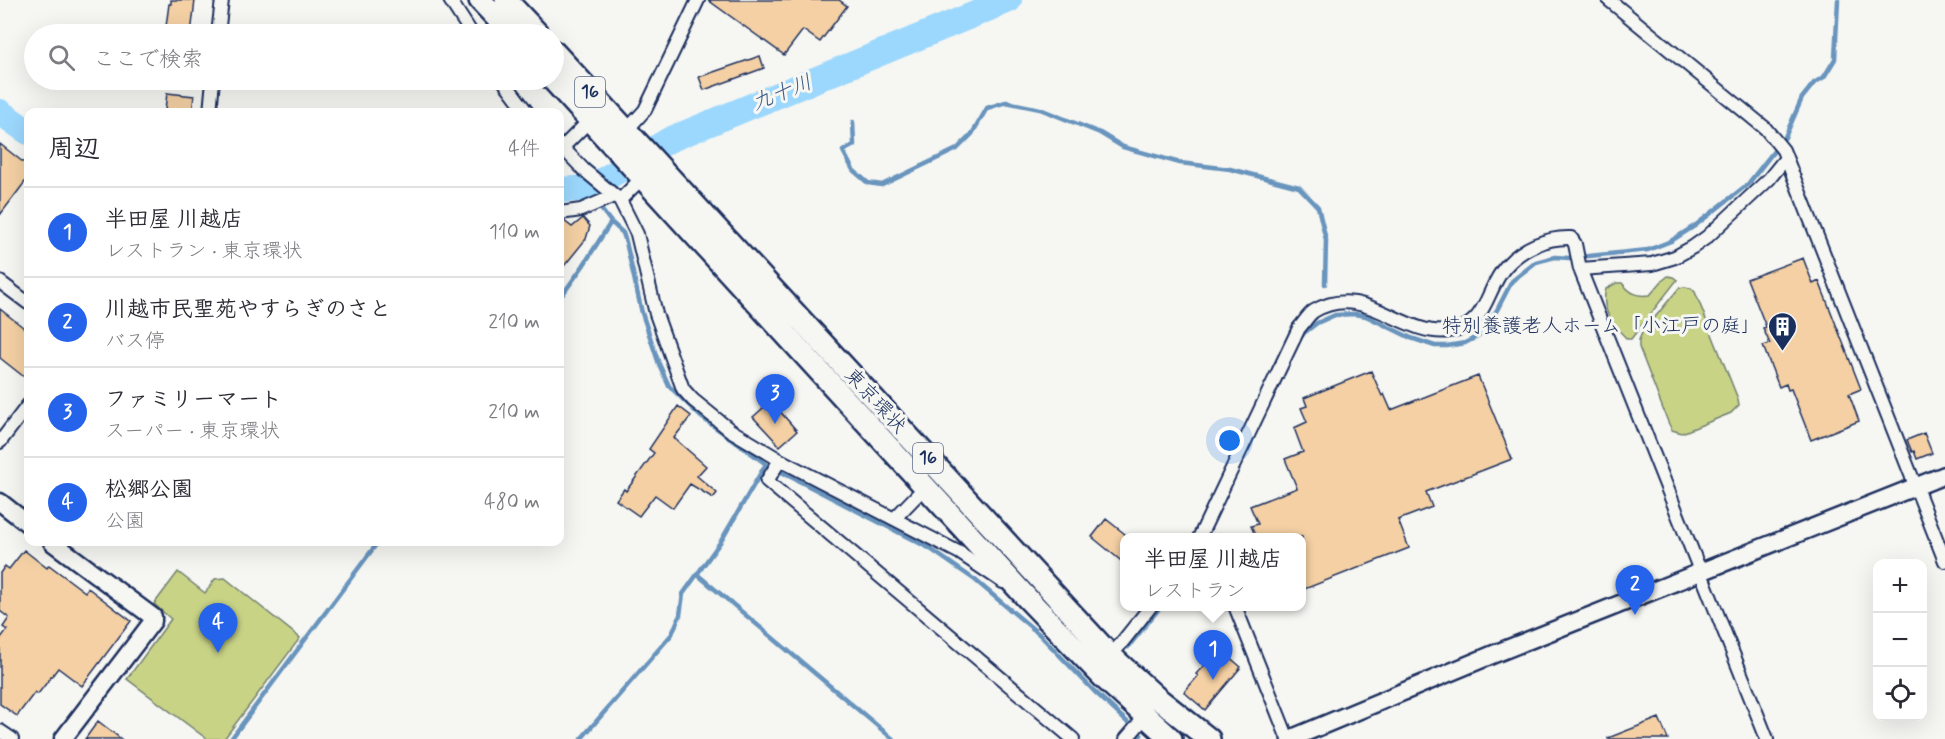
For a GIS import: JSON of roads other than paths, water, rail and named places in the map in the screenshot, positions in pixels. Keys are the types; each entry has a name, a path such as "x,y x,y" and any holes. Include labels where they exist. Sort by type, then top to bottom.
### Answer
{"highway":[{"path":"480,0 503,24"},
{"path":"506,0 529,24"},
{"name":"東京環状","path":"564,63 626,131 649,172 926,486 1027,598 1104,678 1171,739"},
{"name":"東京環状","path":"562,90 590,120 649,172 1111,656 1157,698 1209,739"}],"street":[{"path":"219,24 222,0"},
{"path":"450,0 466,24"},
{"path":"626,131 645,110 698,0"},
{"path":"1609,0 1756,120 1784,154 1945,561"},
{"path":"210,108 212,90"},
{"path":"510,90 524,108"},
{"path":"564,143 590,120"},
{"path":"564,149 617,198 637,234 656,314 683,389 693,400 730,430 780,460 960,553 1027,598"},
{"path":"1580,267 1652,264 1675,257 1707,237 1769,179 1784,154"},
{"path":"564,212 581,210 617,198 649,172"},
{"path":"1201,533 1299,328 1313,312 1339,302 1360,303 1416,326 1436,332 1450,332 1476,320 1505,267 1533,246 1562,237 1571,238 1577,251 1580,267 1767,739"},
{"path":"0,282 24,300"},
{"path":"0,442 24,410"},
{"path":"780,460 767,481 1072,739"},
{"path":"1237,611 1289,739 1494,654 1945,475"},
{"path":"894,519 926,486"},
{"path":"0,502 24,521"},
{"path":"57,546 153,617 153,621 63,739"},
{"path":"1111,656 1147,611"},
{"path":"1126,739 1145,717"},
{"path":"0,730 12,739"}],"waterway":[{"name":"九十川","path":"564,190 590,188 669,140 1009,0"},
{"path":"1299,340 1317,323 1335,315 1354,314 1366,316 1411,338 1435,346 1465,343 1480,335 1497,310 1512,281 1536,262 1555,257 1569,258 1648,250 1671,241 1696,225 1748,184 1785,137 1802,98 1814,83 1824,77 1835,59 1838,0"},
{"path":"853,122 854,145 843,151 853,170 868,183 882,185 957,149 972,134 987,108 1006,102 1040,109 1100,133 1123,147 1180,163 1230,169 1299,187 1318,207 1326,240 1325,284"},
{"name":"九十川","path":"0,112 24,129"},
{"path":"564,292 611,222 590,188"},
{"path":"611,222 623,233 642,313 669,386 701,417 766,464 929,548 975,580 1039,634 1094,691 1141,735 1137,739"},
{"path":"581,739 672,634 680,615 683,594 721,541 766,464"},
{"path":"231,739 375,546"},
{"path":"698,575 893,739"},
{"path":"1128,647 1157,611"}],"place":[{"name":"特別養護老人ホーム「小江戸の庭」","path":"1782,352"},
{"name":"ファミリーマート","path":"775,424"},
{"name":"川越市民聖苑やすらぎのさと","path":"1635,615"},
{"name":"松郷公園","path":"218,653"},
{"name":"半田屋 川越店","path":"1213,680"}]}
